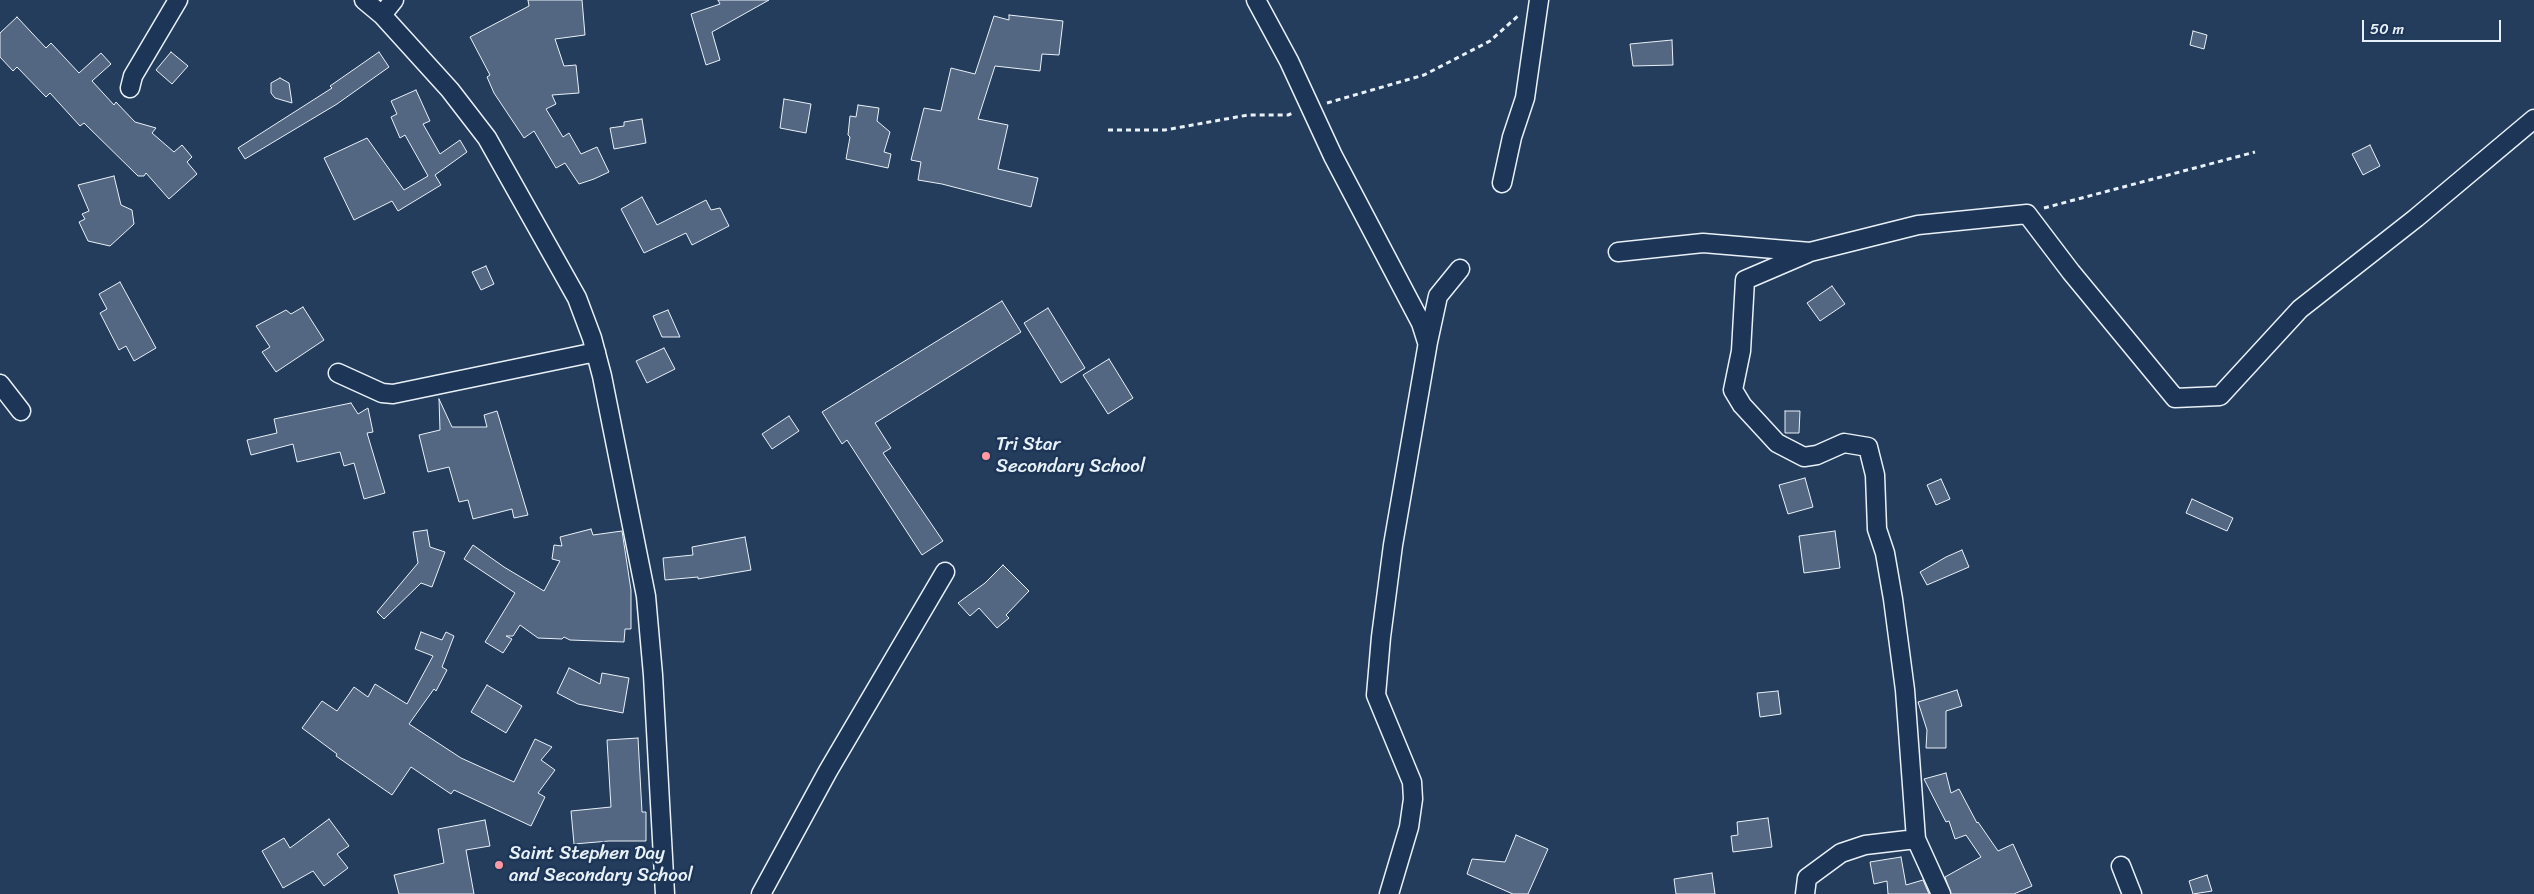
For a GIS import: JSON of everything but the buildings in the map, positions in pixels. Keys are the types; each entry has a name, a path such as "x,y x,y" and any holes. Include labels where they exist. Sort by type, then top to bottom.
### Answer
{"street":[{"path":"130,88 133,76 178,0"},
{"path":"364,0 382,15 450,90 487,138 577,298 596,352 646,596 653,675 665,894"},
{"path":"382,15 394,0"},
{"path":"1256,0 1289,61 1309,106 1365,218 1421,323 1428,342"},
{"path":"1502,183 1512,138 1525,98 1539,0"},
{"path":"1941,894 1916,839 1894,599 1885,553 1877,529 1875,475 1868,447 1844,443 1817,455 1804,457 1777,443 1742,405 1733,390 1741,351 1745,280 1810,252 1918,225 2027,214 2071,272 2175,398 2220,396 2300,310 2416,218 2534,119"},
{"path":"1618,252 1703,243 1810,252"},
{"path":"1389,894 1409,828 1413,799 1412,782 1376,694 1393,546 1428,342 1438,296 1460,269"},
{"path":"338,373 382,393 393,394 596,352"},
{"path":"0,384 21,411"},
{"path":"761,894 828,771 945,572"},
{"path":"1805,894 1807,878 1841,853 1865,845 1916,839"},
{"path":"2121,866 2132,894"}],"path":[{"path":"1108,130 1165,130 1248,115 1288,115 1309,106 1333,102 1362,91 1393,86 1424,75 1490,41 1523,12"},
{"path":"2027,214 2255,152"}],"place":[{"name":"Tri Star Secondary School","path":"986,456"},
{"name":"Saint Stephen Day and Secondary School","path":"499,865"}]}
